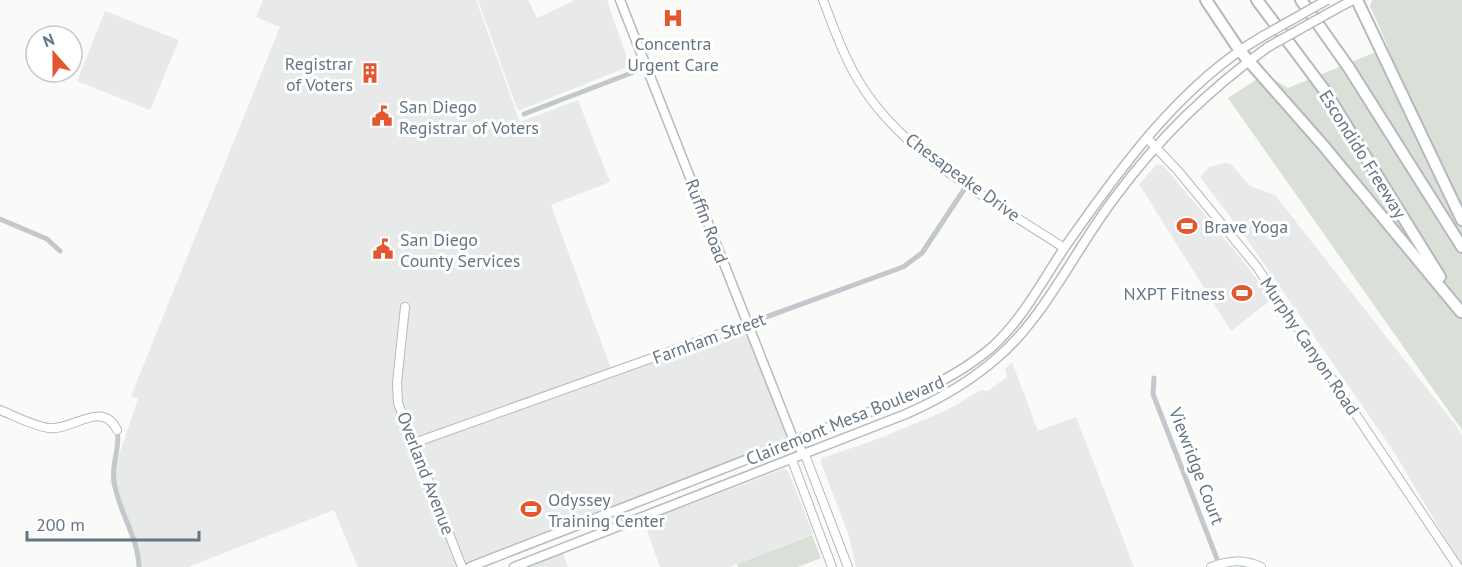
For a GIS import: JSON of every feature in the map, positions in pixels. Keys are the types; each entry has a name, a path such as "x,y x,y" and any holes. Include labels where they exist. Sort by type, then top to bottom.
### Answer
{"highway":[{"path":"1206,0 1240,51 1344,169 1462,312"},
{"name":"Escondido Freeway","path":"1257,0 1325,91 1462,312"},
{"name":"Escondido Freeway","path":"1301,0 1349,68 1462,247"},
{"path":"1355,0 1462,220"}],"main road":[{"name":"Ruffin Road","path":"620,0 794,441 805,454"},
{"name":"Clairemont Mesa Boulevard","path":"470,567 934,385 967,366 993,346 1023,312 1064,248 1147,138 1206,78 1263,36 1327,0"},
{"name":"Clairemont Mesa Boulevard","path":"514,567 792,460 941,399 999,356 1032,320 1113,199 1157,147 1214,88 1268,47 1355,0"},
{"name":"Ruffin Road","path":"792,460 794,441"}],"street":[{"name":"Chesapeake Drive","path":"823,0 853,70 871,99 903,136 968,184 1064,248"},
{"path":"524,114 647,67"},
{"name":"Murphy Canyon Road","path":"1147,138 1257,267 1458,567"},
{"name":"Farnham Street","path":"414,443 903,267 922,253 968,184"},
{"path":"0,219 47,239 60,251"},
{"name":"Overland Avenue","path":"405,307 397,394 462,567"},
{"name":"Viewridge Court","path":"1154,378 1153,394 1215,566"},
{"path":"0,410 50,428 62,427 96,415 114,424 119,440 112,466 114,484 139,550 139,567"},
{"name":"Ruffin Road","path":"805,454 848,567"},
{"name":"Ruffin Road","path":"792,460 832,567"},
{"path":"1215,566 1243,561 1261,567"}],"shaded area":[{"path":"263,0 476,0 520,122 578,100 610,182 551,205 611,369 744,326 788,441 464,567 358,567 334,510 188,567 138,567 135,549 110,481 138,399 131,396 280,27 256,17"},
{"path":"478,0 528,0 537,18 575,0 607,0 629,64 625,68 518,111"},
{"path":"1372,0 1462,0 1462,430 1228,98 1265,74 1288,88 1388,47 1370,6"},
{"path":"105,11 179,40 150,110 84,84 84,64"},
{"path":"1225,163 1231,164 1250,186 1275,195 1458,428 1462,436 1462,567 1394,452 1246,238 1200,177 1209,167"},
{"path":"1156,165 1163,165 1272,299 1231,331 1139,184"},
{"path":"1012,362 1038,431 1076,417 1134,567 856,567 849,536 821,463 822,458 878,439 947,410 981,390 988,391 1007,377 1005,369"},
{"path":"783,469 788,471 813,534 729,567 660,567 644,522"},
{"path":"812,535 821,558 798,567 738,567 737,564"},
{"path":"562,550 568,567 518,567"}],"place":[{"name":"Concentra Urgent Care","path":"673,18"},
{"name":"Registrar of Voters","path":"370,73"},
{"name":"San Diego Registrar of Voters","path":"382,116"},
{"name":"Brave Yoga","path":"1187,226"},
{"name":"San Diego County Services","path":"383,249"},
{"name":"NXPT Fitness","path":"1242,293"},
{"name":"Odyssey Training Center","path":"531,509"}]}
